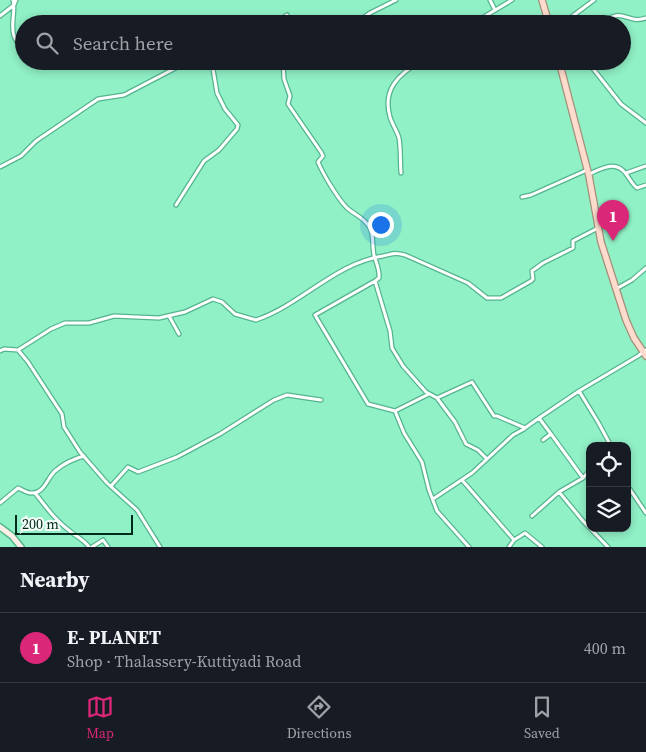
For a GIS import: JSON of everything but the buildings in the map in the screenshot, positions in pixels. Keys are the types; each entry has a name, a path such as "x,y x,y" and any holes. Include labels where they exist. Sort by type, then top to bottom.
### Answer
{"main road":[{"path":"542,0 546,15"},
{"path":"561,70 588,172 601,242 626,320 634,338 645,353"},
{"path":"0,527 12,536 21,547"}],"street":[{"path":"15,0 13,10 15,37"},
{"path":"367,15 396,0"},
{"path":"490,0 495,10"},
{"path":"487,15 512,0"},
{"path":"574,15 594,0"},
{"path":"0,16 14,5"},
{"path":"631,19 639,21 646,18"},
{"path":"0,167 21,156 36,142 98,99 124,95 172,70"},
{"path":"176,205 204,161 219,150 237,129 238,125 225,109 217,93 213,70"},
{"path":"284,70 290,96 288,104 321,152 323,156 318,162 345,206 362,218 370,227 374,257 379,272 379,278 315,315 368,404 395,412 429,394"},
{"path":"401,173 398,136 390,119 387,100 395,82 407,70"},
{"path":"594,70 621,104 646,123"},
{"path":"522,197 532,195 588,172 611,165 626,173 637,188 646,185"},
{"path":"626,173 646,166"},
{"path":"0,351 4,349 18,350 51,329 65,323 89,323 114,316 159,318 185,312 213,299 222,302 235,314 256,320 276,312 362,261 395,252 468,283 487,298 501,298 532,281 532,271 561,253 574,248 573,241 599,228"},
{"path":"615,289 632,280 646,268"},
{"path":"375,280 390,331 392,348 403,366 426,392 437,398 455,422 466,444 478,450 488,459"},
{"path":"169,316 179,334"},
{"path":"18,350 62,414 64,427 84,456 111,486 137,510 160,547"},
{"path":"433,499 472,473 513,435 579,391 645,353"},
{"path":"437,398 472,382 494,416 525,428"},
{"path":"579,391 609,442"},
{"path":"111,486 128,467 138,472 177,456 220,434 274,400 287,395 321,400"},
{"path":"395,412 422,462 437,511 469,547"},
{"path":"539,418 583,478"},
{"path":"543,440 550,434"},
{"path":"0,503 18,488 30,494 36,493 53,472 69,462 84,456"},
{"path":"532,516 559,492 586,475"},
{"path":"462,480 514,540"},
{"path":"628,487 646,513"},
{"path":"559,492 608,547"},
{"path":"36,493 50,513 91,547 103,540 108,547"},
{"path":"509,547 514,540 525,532 542,547"}],"place":[{"name":"E- PLANET","path":"613,241"}]}
